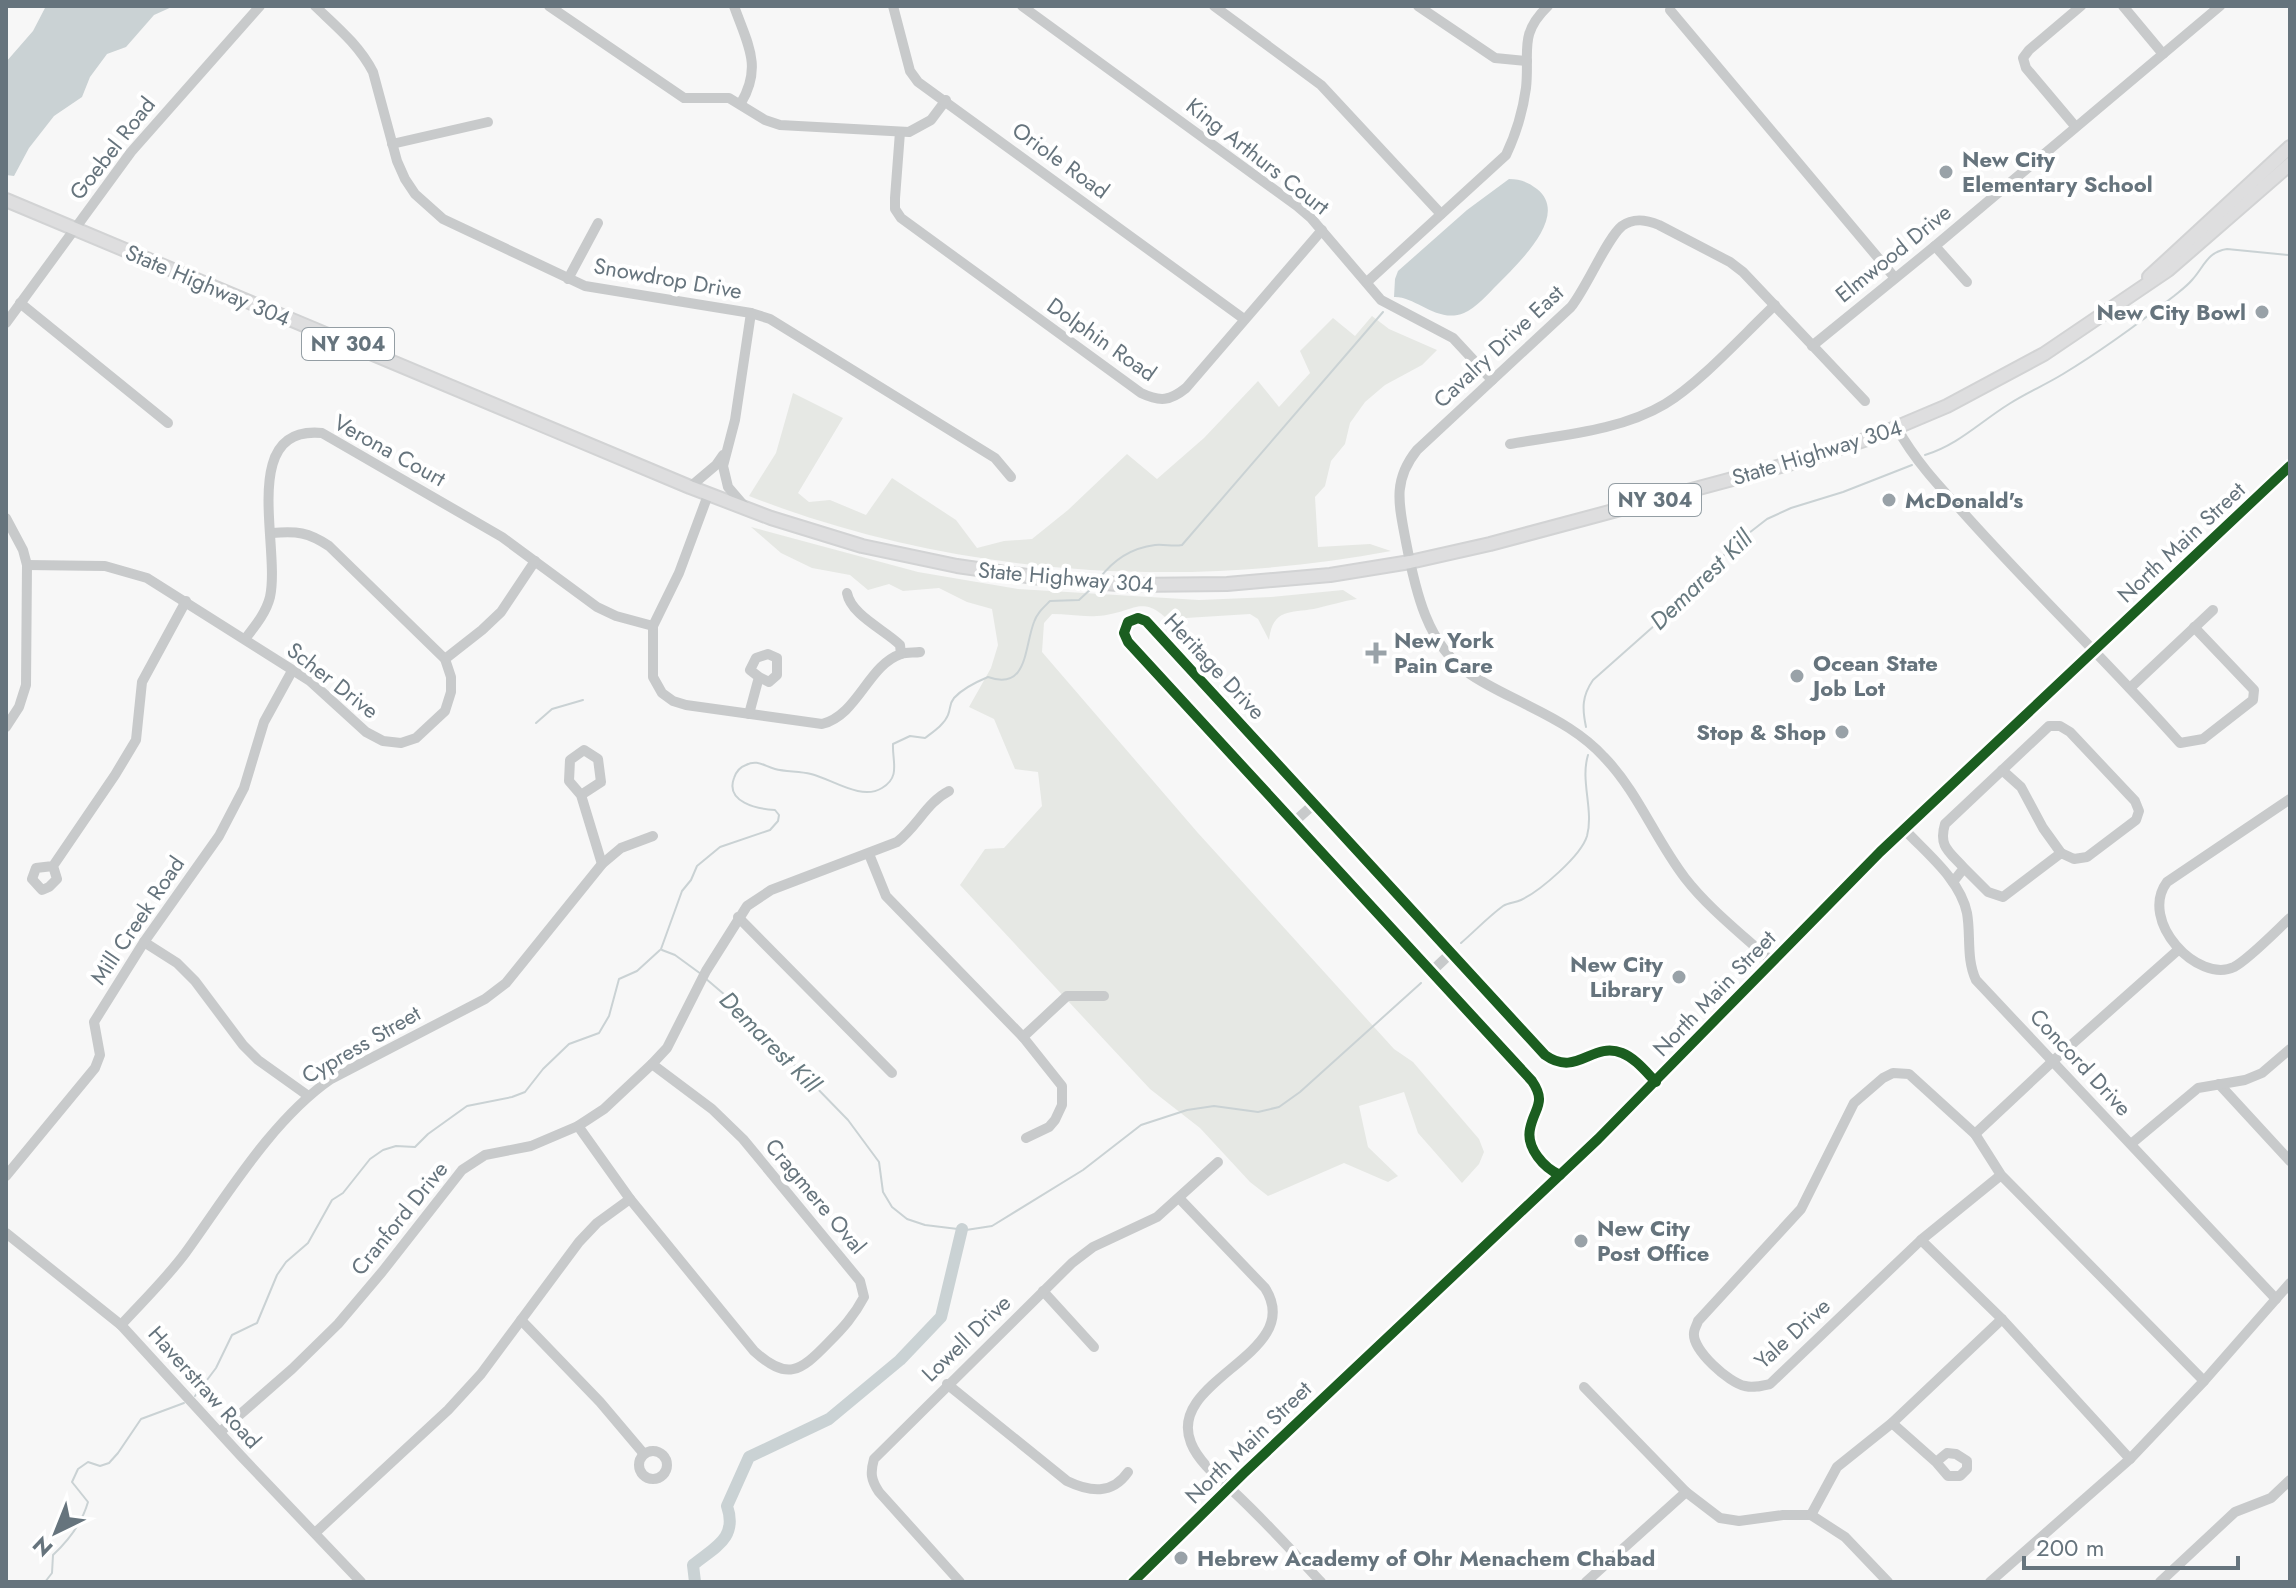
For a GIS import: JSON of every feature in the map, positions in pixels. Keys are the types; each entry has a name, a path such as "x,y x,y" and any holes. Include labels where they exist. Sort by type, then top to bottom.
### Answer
{"main road":[{"name":"State Highway 304","path":"2138,289 2290,147"},
{"name":"State Highway 304","path":"6,200 749,511 826,536 919,559 1013,575 1084,582 1176,585 1259,582 1339,574 1410,562 1490,544 1799,462 1897,428 1971,395 2068,338 2173,267 2290,164"}],"street":[{"name":"Goebel Road","path":"6,323 162,115 260,6"},
{"name":"Snowdrop Drive","path":"315,6 366,59 373,72 392,144 405,179 428,207 443,219 568,279 604,291 751,313 786,326 995,458 1011,477"},
{"path":"549,6 684,98 729,98 765,120 780,125 900,132 920,128 931,120 946,100"},
{"path":"734,6 754,76 741,103"},
{"name":"Oriole Road","path":"893,6 913,77 1244,319"},
{"name":"King Arthurs Court","path":"1022,6 1297,206 1387,305 1453,338 1492,380"},
{"path":"1214,6 1321,85 1441,214"},
{"path":"1418,6 1480,51 1495,58 1527,61"},
{"path":"1367,282 1506,155 1526,89 1530,26 1548,6"},
{"path":"2075,126 2026,68 2023,58 2081,6"},
{"path":"2123,6 2163,54"},
{"name":"Elmwood Drive","path":"1812,346 2220,6"},
{"path":"1670,10 1895,278"},
{"path":"392,144 488,122"},
{"name":"Dolphin Road","path":"900,132 895,209 901,218 1141,393 1162,400 1175,397 1186,388 1322,230"},
{"name":"Cavalry Drive East","path":"1772,962 1685,879 1623,779 1595,747 1561,723 1470,674 1456,662 1430,628 1410,562 1400,509 1400,478 1417,450 1571,307 1614,236 1623,225 1635,221 1648,220 1730,262 1865,401"},
{"path":"568,279 598,223"},
{"path":"1935,246 1967,282"},
{"path":"20,303 168,423"},
{"path":"1510,444 1620,422 1665,404 1775,305"},
{"path":"749,511 732,493 725,480 723,466 735,420 751,313"},
{"path":"1897,428 1922,467 1987,541 2180,743 2203,739 2253,700 2254,690 2194,627"},
{"name":"Verona Court","path":"245,639 262,617 270,597 272,533 268,474 273,456 286,441 307,431 322,433 502,537 597,607 616,616 653,626"},
{"path":"690,487 716,465 726,450"},
{"name":"North Main Street","path":"1133,1582 1656,1082 1904,829 2290,466"},
{"path":"708,495 679,573 653,626 653,677 662,693 686,705 822,724 832,722 846,711 881,669 901,654 920,652"},
{"path":"6,518 23,550 27,565 26,685 19,707 6,727"},
{"path":"272,533 292,531 313,535 329,546 445,659 501,612 535,561"},
{"name":"Scher Drive","path":"27,565 105,566 147,578 310,681 366,732 383,741 401,743 416,738 445,711 451,692 451,677 445,659"},
{"path":"847,593 856,609 900,645 901,654"},
{"path":"53,866 136,740 142,682 186,601"},
{"path":"2130,688 2213,610"},
{"name":"Heritage Drive","path":"1560,1175 1541,1160 1531,1144 1530,1129 1539,1103 1535,1084 1128,642 1124,633 1128,622 1138,618 1146,621 1553,1061 1569,1064 1605,1051 1620,1052 1656,1082"},
{"name":"Mill Creek Road","path":"6,1176 95,1068 100,1055 94,1022 144,942 219,836 244,788 264,722 292,671"},
{"path":"749,714 759,677"},
{"path":"2002,770 2021,787 2043,828 2061,853 2074,859 2087,857 2136,820 2139,811 2135,801 2070,732 2060,726 2049,726 2002,770 1945,824 1941,837 1945,847 1988,892 2003,897 2061,853"},
{"name":"Cranford Drive","path":"220,1432 338,1324 462,1170 485,1155 531,1146 578,1126 604,1109 652,1064 667,1048 703,976 747,906 771,890 897,842 911,831 936,797 949,791"},
{"path":"581,795 602,864"},
{"path":"2290,799 2167,882 2160,892 2159,917 2178,950 2204,966 2219,970 2233,967 2290,918"},
{"path":"1294,822 1314,804"},
{"name":"Concord Drive","path":"1904,829 1953,882 1963,898 1971,969 1976,980 2276,1299"},
{"name":"Cypress Street","path":"121,1325 184,1255 234,1183 307,1095 331,1079 485,999 506,983 602,864 621,848 653,836"},
{"path":"869,854 886,896 1023,1037 1062,1086 1062,1105 1055,1120 1049,1127 1026,1138"},
{"path":"1953,882 1964,868"},
{"path":"738,917 892,1073"},
{"path":"144,942 177,963 195,981 258,1060 307,1095"},
{"path":"2178,950 1975,1134 2001,1175 2204,1381"},
{"path":"1432,971 1451,953"},
{"path":"1023,1037 1067,996 1104,996"},
{"path":"2131,1144 2198,1088 2245,1080 2262,1073 2290,1049"},
{"name":"Cragmere Oval","path":"578,1126 630,1199 754,1351 771,1366 791,1370 806,1365 854,1316 864,1297 860,1281 743,1139 712,1109 652,1064"},
{"name":"Yale Drive","path":"1975,1134 1909,1074 1893,1073 1883,1078 1854,1103 1801,1209 1698,1321 1693,1335 1698,1348 1727,1378 1741,1386 1757,1388 1770,1384 1921,1240 2001,1175"},
{"path":"2219,1084 2290,1161"},
{"name":"Lowell Drive","path":"960,1582 872,1482 870,1471 881,1449 1082,1254 1157,1217 1218,1162"},
{"path":"1179,1198 1265,1288 1273,1300 1275,1314 1262,1339 1200,1398 1189,1417 1188,1434 1194,1450 1321,1582"},
{"path":"315,1533 448,1410 481,1374 579,1242 597,1223 630,1199"},
{"name":"Haverstraw Road","path":"6,1233 121,1325 357,1581"},
{"path":"1921,1240 2002,1319 2130,1459"},
{"path":"1990,1582 2130,1459 2290,1283"},
{"path":"1043,1291 1094,1347"},
{"path":"1811,1515 1837,1467 1892,1423 2002,1319"},
{"path":"521,1320 600,1402 644,1454"},
{"path":"947,1384 1067,1481 1092,1490 1106,1490 1122,1481 1128,1472"},
{"path":"1584,1387 1686,1492 1720,1518 1739,1521 1811,1515 1845,1537 1888,1582"},
{"path":"1892,1423 1936,1462"},
{"path":"2160,1582 2235,1512 2271,1498 2290,1480"},
{"path":"1586,1582 1686,1492"}],"shaded area":[{"path":"46,6 174,6 154,15 126,47 107,54 90,77 82,97 54,116 29,148 14,176 6,175 6,62 33,31"},
{"path":"1509,179 1524,181 1537,189 1546,200 1548,213 1537,240 1506,276 1473,308 1454,315 1436,313 1394,297 1398,271 1467,210"},
{"path":"1372,316 1389,329 1437,350 1422,365 1385,385 1365,402 1350,423 1345,444 1331,461 1325,486 1315,497 1318,547 1370,544 1391,551 1311,563 1230,570 1148,572 1066,568 985,559 904,544 826,523 749,496 776,453 793,393 843,418 798,493 809,502 830,500 866,515 892,478 956,520 977,548 1004,541 1032,539 1127,454 1157,479 1204,438 1258,381 1279,407 1310,373 1300,351 1333,318 1355,336"},
{"path":"751,527 918,572 1018,589 1199,600 1343,590 1357,599 1286,614 1275,622 1269,640 1258,619 1250,614 1186,618 1177,629 1155,610 1139,606 1097,616 1052,614 1044,623 1042,652 1198,833 1394,1049 1413,1062 1479,1139 1484,1152 1479,1164 1462,1183 1418,1133 1404,1092 1359,1106 1368,1147 1398,1176 1388,1182 1344,1163 1268,1196 1250,1182 1200,1128 1150,1089 960,885 985,849 1004,848 1042,806 1038,772 1015,769 994,719 969,707 991,668 998,645 992,609 967,602 939,588 903,591 889,584 868,590 850,575 812,568 781,553"}],"waterway":[{"name":"Demarest Kill","path":"1925,455 1958,439 2009,404 2105,347 2183,288 2215,253 2227,249 2288,255"},
{"path":"1099,579 1110,566 1130,552 1155,545 1182,545 1383,312"},
{"name":"Demarest Kill","path":"1586,727 1584,702 1593,680 1690,594 1731,547 1767,519 1791,508 1912,465"},
{"path":"661,949 682,891 697,866 720,847 770,830 778,821 779,815 775,810 744,803 734,793 732,786 740,768 757,763 779,770 811,774 856,791 882,788 894,774 893,744 910,736 925,738 946,719 951,702 961,691 988,677 1001,680 1011,678 1026,655 1040,611 1050,601 1079,600 1093,587"},
{"path":"536,723 552,709 583,700"},
{"name":"Demarest Kill","path":"1461,943 1503,906 1521,900 1549,881 1577,853 1589,826 1585,775 1588,755"},
{"name":"Demarest Kill","path":"195,1396 216,1368 232,1335 257,1323 277,1275 286,1262 308,1243 332,1200 343,1193 370,1159 396,1146 415,1147 467,1106 525,1092 569,1044 599,1033 609,1016 619,979 637,971 660,950"},
{"name":"Demarest Kill","path":"662,950 675,955 701,974"},
{"name":"Demarest Kill","path":"705,978 732,1001 848,1120 879,1162 883,1192 892,1207 907,1219 925,1225 966,1230 992,1226 1083,1170 1141,1125 1187,1110 1214,1106 1258,1112 1279,1107 1300,1092 1421,983"},
{"path":"695,1582 693,1565 727,1534 730,1517 727,1506 749,1457 829,1419 900,1360 941,1317 962,1229"},
{"name":"Demarest Kill","path":"45,1582 52,1573 53,1555 74,1531 88,1502 72,1482 78,1469 88,1462 100,1466 109,1463 141,1419 184,1403"}],"cycle path":[{"path":"1133,1582 1598,1139 1880,852 2290,466"},
{"path":"1560,1175 1542,1162 1531,1143 1530,1129 1539,1100 1532,1081 1128,642 1124,633 1128,622 1138,618 1146,621 1545,1055 1566,1063 1602,1051 1622,1053 1656,1082"}],"place":[{"name":"New City Elementary School","path":"1946,172"},
{"name":"New City Bowl","path":"2262,312"},
{"name":"McDonald's","path":"1889,500"},
{"name":"New York Pain Care","path":"1376,653"},
{"name":"Ocean State Job Lot","path":"1797,676"},
{"name":"Stop & Shop","path":"1842,732"},
{"name":"New City Library","path":"1679,977"},
{"name":"New City Post Office","path":"1581,1241"},
{"name":"Hebrew Academy of Ohr Menachem Chabad","path":"1181,1558"}]}
